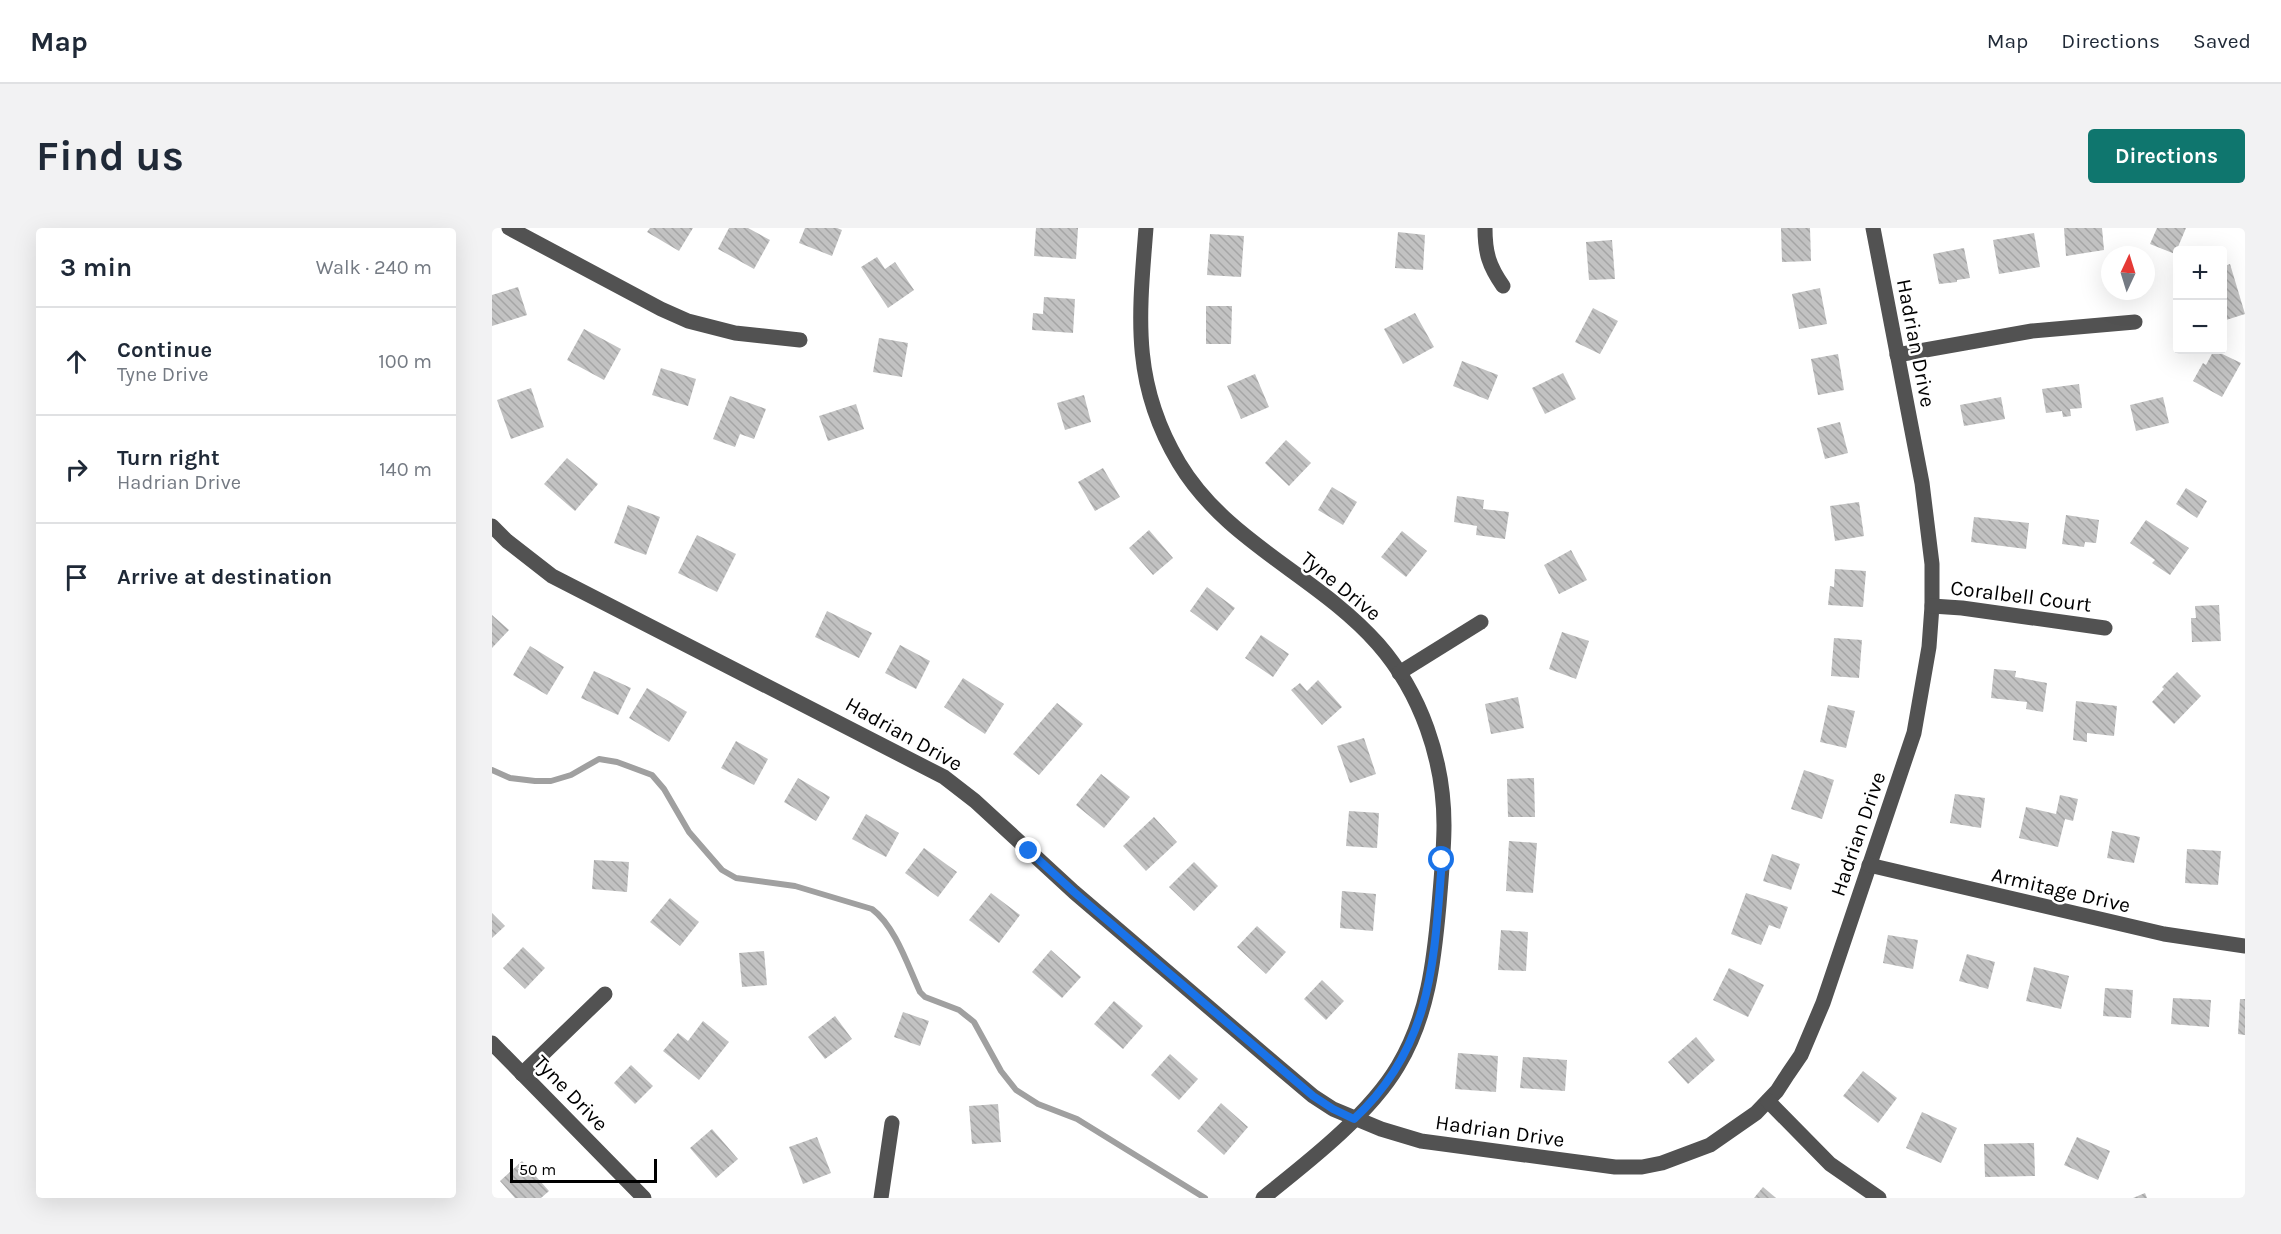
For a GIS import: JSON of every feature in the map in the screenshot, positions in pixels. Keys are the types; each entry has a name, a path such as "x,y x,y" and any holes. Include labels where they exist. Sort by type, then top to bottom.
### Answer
{"street":[{"path":"509,228 688,321 735,333 800,340"},
{"name":"Tyne Drive","path":"1146,228 1139,331 1141,356 1157,420 1179,463 1193,484 1227,522 1248,541 1337,604 1380,647 1414,697 1425,722 1438,764 1442,792 1444,825 1431,982 1413,1038 1384,1087 1354,1119 1263,1198"},
{"path":"1485,228 1486,252 1491,268 1503,286"},
{"name":"Hadrian Drive","path":"492,526 507,541 552,576 944,777 975,801 1082,899 1313,1096 1333,1109 1354,1119 1421,1141 1615,1167 1642,1167 1678,1159 1710,1145 1756,1113 1788,1074 1805,1045 1823,1003 1914,733 1924,687 1932,606 1932,564 1922,483 1873,228"},
{"path":"1897,355 2032,331 2135,322"},
{"name":"Coralbell Court","path":"1932,606 1962,608 2105,628"},
{"path":"1399,673 1481,622"},
{"name":"Armitage Drive","path":"1869,865 2116,924 2205,941 2245,945"},
{"path":"522,1074 604,994"},
{"name":"Tyne Drive","path":"492,1043 644,1198"},
{"path":"1768,1101 1830,1164 1879,1198"},
{"path":"881,1198 892,1123"}],"building":[{"path":"650,228 693,228 679,251 647,232"},
{"path":"729,228 748,228 770,240 754,269 718,249"},
{"path":"805,228 842,230 832,256 799,243"},
{"path":"1036,228 1078,228 1076,259 1034,256"},
{"path":"1781,228 1810,228 1811,261 1782,262"},
{"path":"2064,228 2102,228 2104,246 2101,246 2101,250 2066,256"},
{"path":"2157,228 2186,228 2178,246 2173,246 2173,253 2150,244"},
{"path":"1398,232 1425,235 1423,270 1395,268"},
{"path":"2034,233 2040,267 1999,274 1993,240"},
{"path":"1210,234 1244,236 1241,277 1207,275"},
{"path":"1612,240 1615,279 1589,280 1586,242"},
{"path":"1964,248 1970,278 1939,284 1933,254"},
{"path":"877,257 885,269 895,262 914,290 888,308 861,267"},
{"path":"2230,264 2245,314 2227,320 2227,300 2227,265"},
{"path":"518,287 527,315 492,326 492,295"},
{"path":"1820,288 1827,324 1799,329 1792,294"},
{"path":"1044,297 1075,299 1073,333 1032,330 1033,313 1043,314"},
{"path":"1206,306 1232,306 1231,344 1206,344"},
{"path":"1593,308 1618,321 1600,354 1575,342"},
{"path":"1415,313 1434,347 1403,364 1384,329"},
{"path":"584,329 621,349 604,380 567,360"},
{"path":"879,338 908,343 902,377 873,372"},
{"path":"1838,354 1844,390 1818,395 1811,359"},
{"path":"2212,354 2222,354 2241,363 2222,397 2193,381 2203,363 2206,365"},
{"path":"1462,361 1498,375 1488,400 1453,386"},
{"path":"661,368 696,379 688,406 652,395"},
{"path":"1563,373 1576,399 1545,414 1532,388"},
{"path":"1255,374 1269,407 1241,419 1227,386"},
{"path":"2079,384 2082,408 2070,409 2071,416 2063,417 2062,411 2046,413 2042,389"},
{"path":"531,388 544,427 511,439 497,400"},
{"path":"1084,395 1091,422 1065,430 1057,403"},
{"path":"730,396 766,409 754,439 740,434 735,447 713,439"},
{"path":"2001,397 2005,419 1964,426 1960,405"},
{"path":"2163,397 2169,423 2136,431 2130,405"},
{"path":"856,404 864,429 828,441 819,416"},
{"path":"1840,422 1848,453 1825,459 1817,428"},
{"path":"1286,440 1311,463 1289,486 1265,463"},
{"path":"567,458 598,484 575,511 544,484"},
{"path":"1103,468 1120,497 1095,511 1078,482"},
{"path":"1332,487 1357,502 1343,525 1318,510"},
{"path":"2186,488 2207,501 2197,518 2176,504"},
{"path":"1457,496 1484,500 1483,509 1509,512 1505,539 1476,535 1477,526 1454,522"},
{"path":"1859,502 1864,536 1835,541 1830,506"},
{"path":"628,505 660,517 646,555 614,543"},
{"path":"2066,515 2099,520 2096,543 2085,542 2084,547 2062,544"},
{"path":"1974,517 2029,523 2026,549 1971,542"},
{"path":"2146,520 2189,548 2170,575 2152,563 2155,560 2130,543"},
{"path":"1149,530 1173,558 1153,575 1129,548"},
{"path":"1402,531 1427,551 1406,577 1381,557"},
{"path":"697,535 736,554 717,592 678,573"},
{"path":"1571,550 1587,580 1559,594 1544,565"},
{"path":"1835,569 1866,571 1863,607 1828,605 1830,586 1834,587"},
{"path":"1207,587 1235,608 1217,631 1190,611"},
{"path":"2219,605 2221,641 2192,642 2191,618 2196,618 2195,606"},
{"path":"827,611 872,633 859,658 815,637"},
{"path":"492,615 509,630 492,648"},
{"path":"1562,632 1589,641 1576,679 1549,669"},
{"path":"1261,635 1289,654 1273,677 1245,658"},
{"path":"1834,638 1862,640 1859,678 1831,676"},
{"path":"900,645 930,661 916,689 885,673"},
{"path":"530,646 564,667 547,695 513,675"},
{"path":"1994,669 2016,671 2015,677 2047,683 2043,712 2026,709 2027,702 1991,698"},
{"path":"594,671 631,688 618,715 581,698"},
{"path":"2177,672 2201,696 2174,724 2152,702 2164,689 2162,687"},
{"path":"963,678 1004,704 985,734 944,707"},
{"path":"1318,680 1342,707 1322,725 1291,690 1300,683 1307,691"},
{"path":"647,688 687,712 669,742 629,718"},
{"path":"1518,697 1524,728 1491,734 1485,704"},
{"path":"2076,701 2117,706 2114,736 2087,733 2087,742 2073,740"},
{"path":"1057,703 1083,724 1039,775 1013,754"},
{"path":"1828,705 1855,711 1846,748 1820,742"},
{"path":"1364,738 1376,774 1350,783 1337,746"},
{"path":"736,741 768,759 754,785 721,768"},
{"path":"1804,770 1834,780 1822,819 1791,809"},
{"path":"1101,774 1130,797 1104,828 1076,805"},
{"path":"798,778 830,797 816,821 784,802"},
{"path":"1534,778 1535,817 1508,817 1507,779"},
{"path":"1955,794 1985,798 1981,828 1950,823"},
{"path":"2060,795 2078,799 2073,821 2065,819 2058,847 2019,838 2026,807 2056,814"},
{"path":"1349,811 1379,813 1377,848 1346,846"},
{"path":"866,814 899,833 886,857 852,839"},
{"path":"1154,817 1177,842 1146,871 1123,846"},
{"path":"2112,831 2140,837 2134,863 2107,858"},
{"path":"1509,841 1537,843 1533,893 1506,891"},
{"path":"924,848 957,872 938,897 905,873"},
{"path":"2187,849 2221,851 2218,885 2185,883"},
{"path":"1772,854 1800,864 1791,890 1763,881"},
{"path":"594,860 629,862 627,892 592,889"},
{"path":"1194,862 1218,886 1194,911 1169,887"},
{"path":"1342,891 1376,894 1373,931 1340,928"},
{"path":"991,893 1020,915 999,943 969,920"},
{"path":"1746,893 1788,907 1780,929 1769,925 1761,945 1731,934"},
{"path":"670,898 699,922 680,946 650,922"},
{"path":"492,913 505,926 492,938"},
{"path":"1257,926 1286,952 1266,974 1237,947"},
{"path":"1501,930 1528,932 1526,971 1498,970"},
{"path":"1888,935 1918,940 1913,969 1883,963"},
{"path":"523,947 545,968 525,989 503,968"},
{"path":"1051,950 1081,977 1062,998 1032,972"},
{"path":"764,951 767,985 742,987 739,953"},
{"path":"1967,954 1995,962 1988,989 1959,981"},
{"path":"2034,967 2069,976 2061,1009 2026,1001"},
{"path":"1729,968 1764,985 1748,1017 1713,1000"},
{"path":"1322,980 1344,1001 1326,1020 1304,999"},
{"path":"2105,988 2133,990 2131,1018 2103,1016"},
{"path":"2173,998 2211,1000 2209,1027 2171,1024"},
{"path":"2240,999 2245,999 2245,1035 2238,1034"},
{"path":"1114,1001 1143,1026 1123,1049 1094,1024"},
{"path":"903,1012 929,1021 920,1046 894,1037"},
{"path":"835,1016 852,1039 825,1059 808,1037"},
{"path":"703,1021 729,1042 699,1080 663,1051 678,1033 688,1041"},
{"path":"1696,1037 1715,1060 1688,1084 1668,1062"},
{"path":"1458,1053 1498,1056 1496,1092 1455,1089"},
{"path":"1170,1054 1198,1079 1179,1100 1151,1075"},
{"path":"1523,1057 1567,1060 1565,1091 1520,1088"},
{"path":"631,1065 653,1086 635,1104 614,1083"},
{"path":"1863,1071 1897,1098 1878,1123 1843,1096"},
{"path":"1221,1103 1248,1127 1224,1155 1197,1131"},
{"path":"998,1104 1001,1142 972,1144 969,1106"},
{"path":"1922,1112 1957,1128 1941,1163 1906,1148"},
{"path":"712,1129 738,1159 716,1178 690,1148"},
{"path":"817,1137 831,1173 803,1184 789,1147"},
{"path":"2077,1137 2110,1151 2098,1180 2064,1165"},
{"path":"2034,1143 2035,1176 1985,1177 1984,1144"},
{"path":"522,1161 549,1191 541,1198 515,1198 500,1181"},
{"path":"1763,1187 1776,1198 1754,1198"},
{"path":"2145,1193 2147,1198 2133,1198"}],"waterway":[{"path":"492,770 510,778 551,781 571,775 599,759 617,762 652,775 664,789 689,832 722,870 736,878 795,886 872,909 888,925 920,992 925,997 959,1010 974,1022 1001,1071 1016,1090 1038,1104 1077,1119 1205,1198"}],"route":[{"path":"1029,851 1313,1096 1354,1119 1371,1104 1399,1065 1413,1038 1423,1011 1431,982 1442,860"}]}
